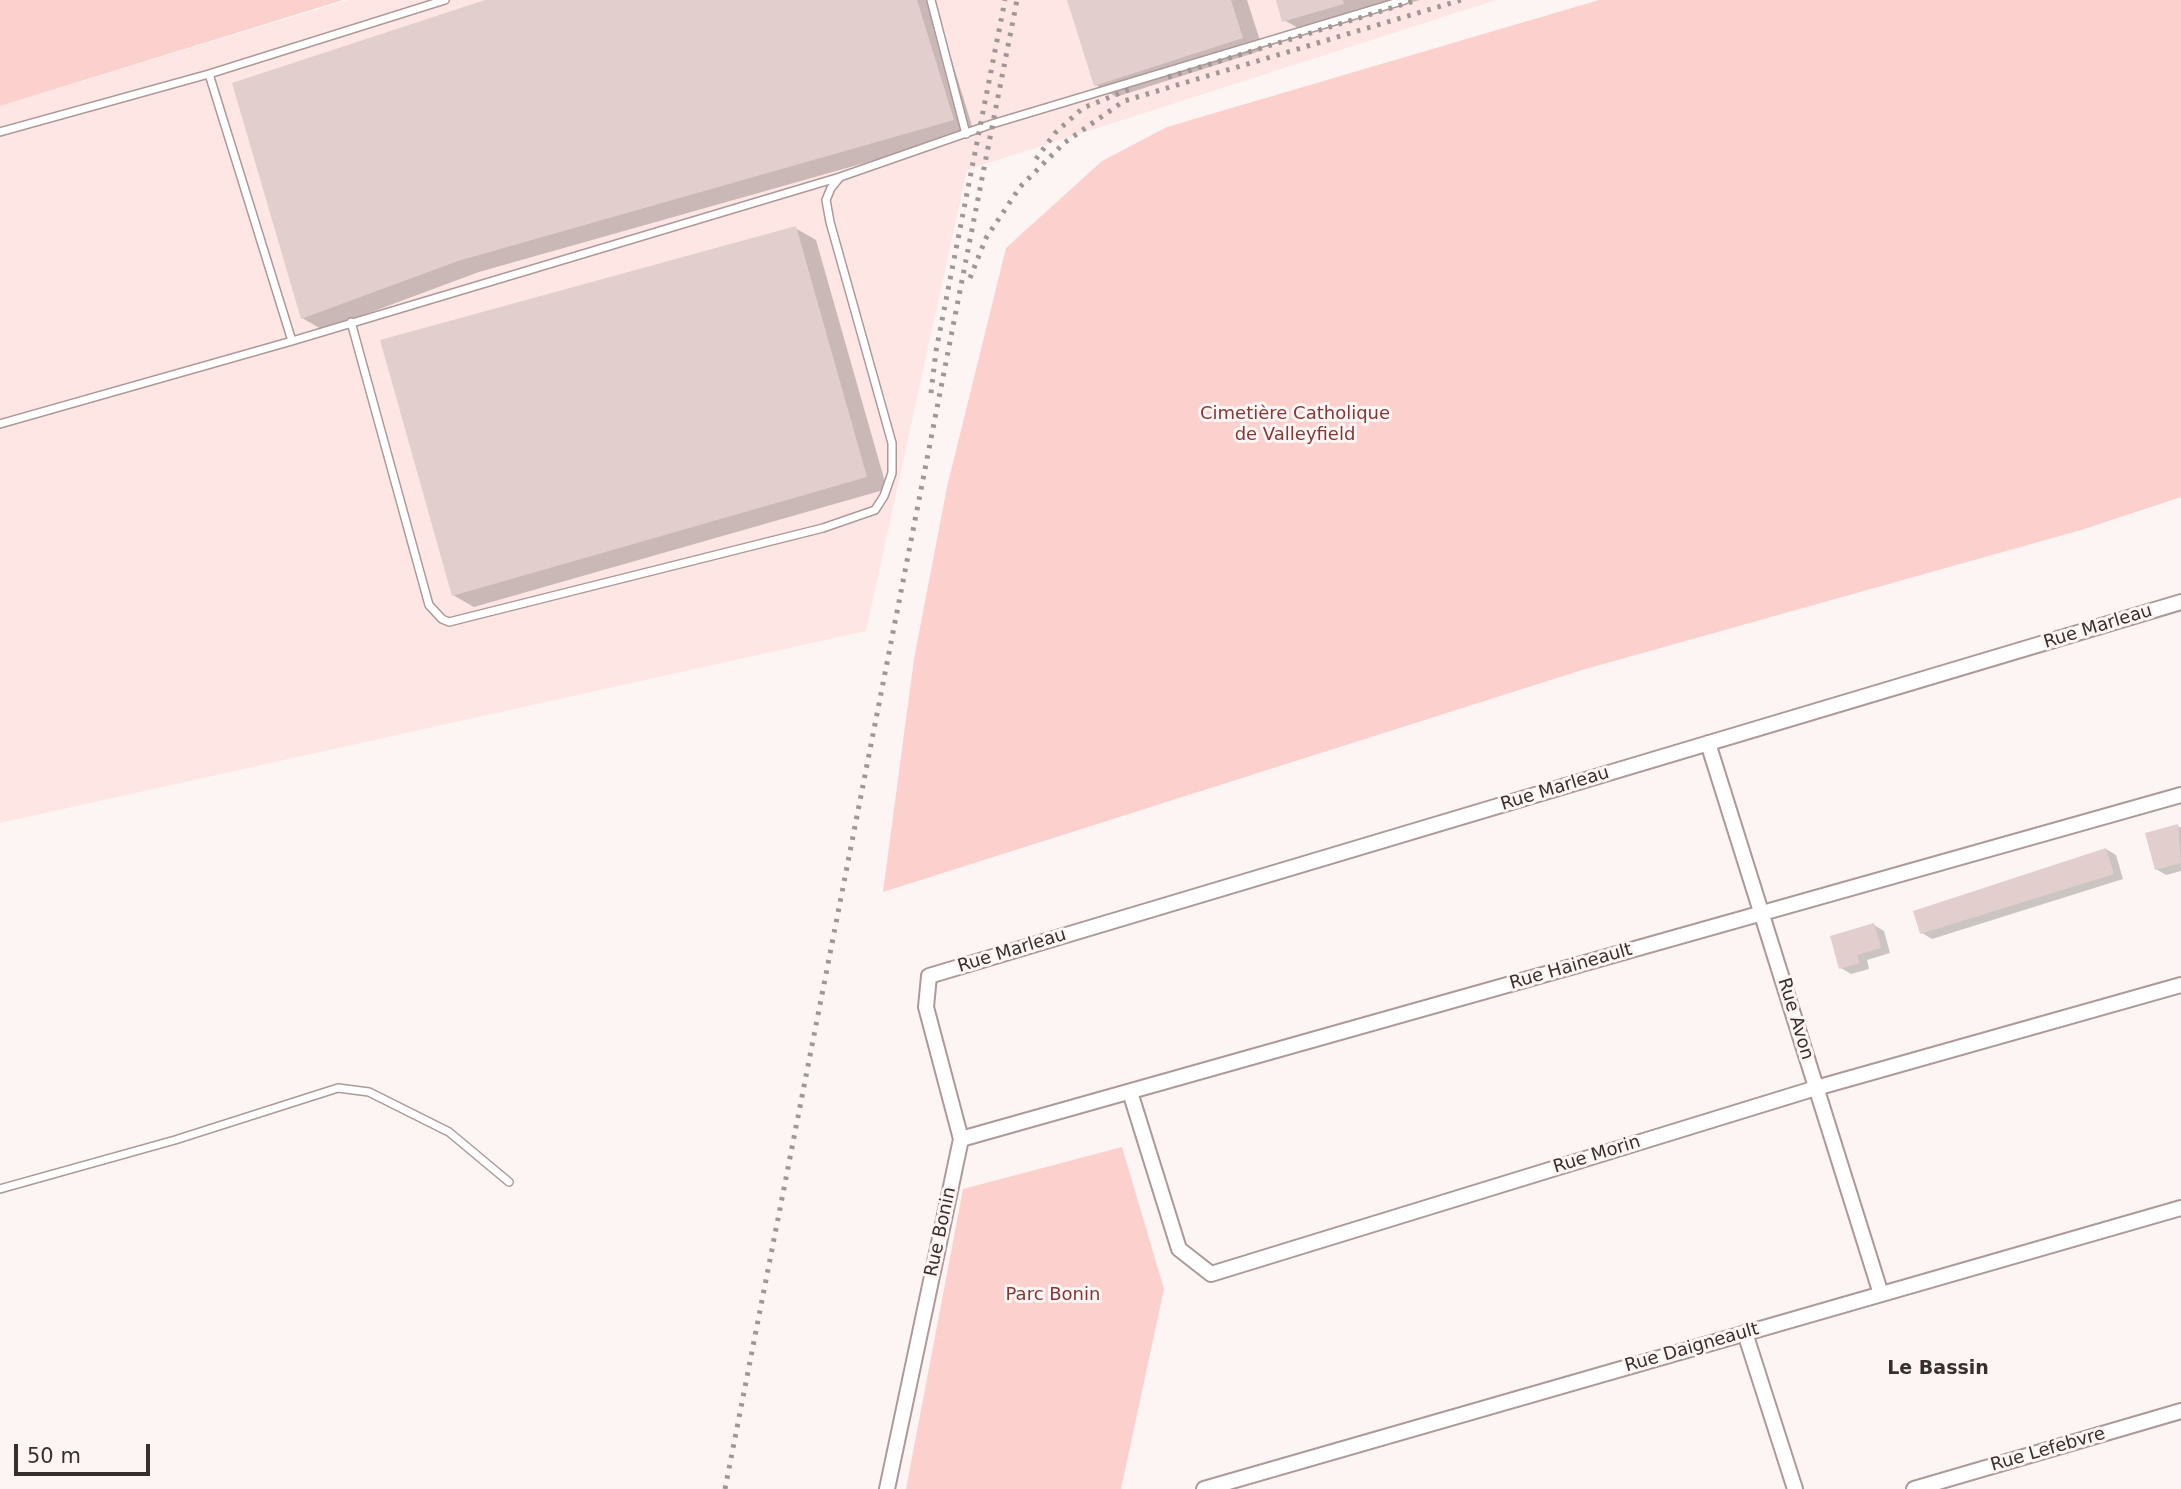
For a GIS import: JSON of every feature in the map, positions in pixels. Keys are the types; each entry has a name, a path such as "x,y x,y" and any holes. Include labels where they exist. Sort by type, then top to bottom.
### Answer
{"street":[{"name":"Rue Marleau","path":"929,976 2181,602"},
{"name":"Rue Avon","path":"1708,743 1881,1294"},
{"name":"Rue Haineault","path":"961,1139 2181,795"},
{"name":"Rue Bonin","path":"887,1489 961,1139 926,1007 929,976"},
{"name":"Rue Morin","path":"1130,1091 1179,1249 1211,1274 1816,1088 2181,985"},
{"name":"Rue Daigneault","path":"1204,1489 2181,1208"},
{"path":"1745,1333 1795,1489"},
{"name":"Rue Lefebvre","path":"1914,1489 2181,1411"}],"lane":[{"path":"0,132 209,74 445,0"},
{"path":"931,0 966,134"},
{"path":"0,424 292,341 840,177 992,124 1405,0"},
{"path":"209,74 292,341"},
{"path":"351,322 429,605 442,619 449,622 823,528 875,510 892,473 892,443 830,222 827,200 831,188 840,177"},
{"path":"0,1189 175,1140 338,1088 369,1092 449,1132 509,1182"}],"shaded area":[{"path":"348,0 1496,0 967,170 866,631 0,823 0,106"}],"green space":[{"path":"0,0 343,0 0,106"},
{"name":"Cimetière Catholique de Valleyfield","path":"1599,0 2181,0 2181,497 2081,530 1582,670 883,892 914,659 947,487 1006,248 1102,161 1167,127"},
{"name":"Parc Bonin","path":"1122,1147 1164,1289 1121,1489 906,1489 963,1189"}],"building":[{"path":"485,0 917,0 954,120 458,261 301,319 232,83"},
{"path":"1067,0 1231,0 1243,38 1094,86"},
{"path":"1276,0 1343,0 1344,4 1282,22"},
{"path":"796,226 867,477 452,596 380,340"},
{"path":"2178,824 2181,863 2155,870 2145,833"},
{"path":"2106,848 2114,874 1920,934 1913,911"},
{"path":"1874,923 1881,948 1857,955 1860,963 1839,969 1830,936"}],"railway":[{"path":"931,393 936,351 1005,0"},
{"path":"725,1489 1017,0"},
{"path":"1168,77 1417,0"},
{"path":"970,278 986,238 1020,187 1064,143 1124,101 1461,0"},
{"path":"1036,159 1055,133 1083,108 1135,87"}],"district":[{"name":"Le Bassin","path":"1938,1369"}]}
